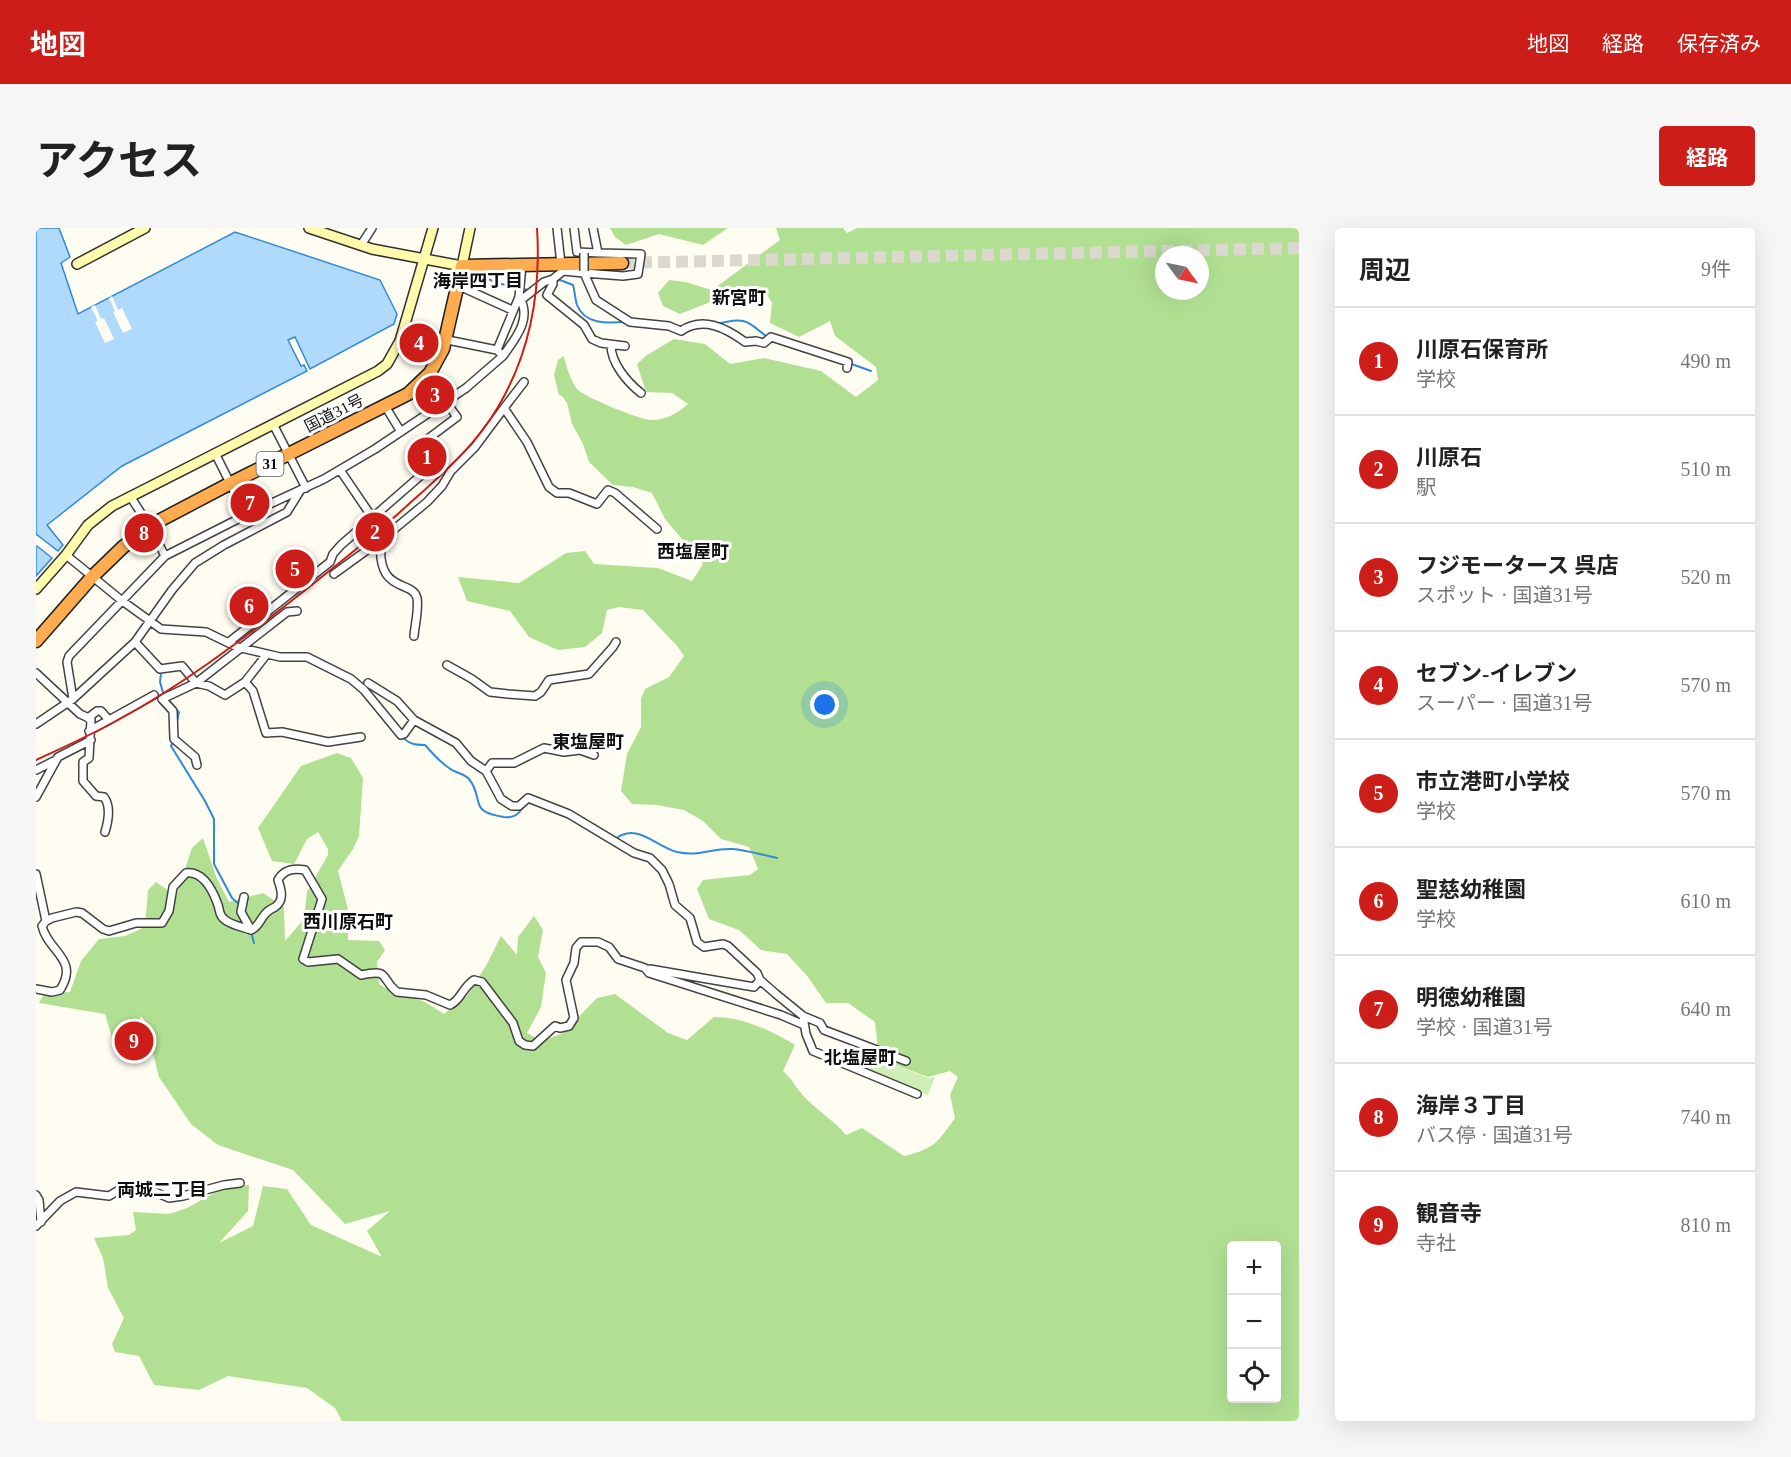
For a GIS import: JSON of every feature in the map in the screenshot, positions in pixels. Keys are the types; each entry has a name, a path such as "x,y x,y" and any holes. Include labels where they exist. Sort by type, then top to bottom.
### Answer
{"highway":[{"path":"462,266 622,263"},
{"name":"国道31号","path":"36,641 92,577 123,547 150,527 231,483 408,394 430,373 439,357 446,339 462,266"}],"street":[{"path":"76,264 145,228"},
{"path":"309,228 361,245 424,260 462,266 470,228"},
{"path":"361,245 372,228"},
{"path":"36,589 95,519 112,506 378,371 387,364 396,351 403,331 433,228"},
{"path":"557,228 561,264"},
{"path":"574,228 577,252 641,254 640,272 622,276 562,271 553,281 547,295 584,325 592,339 601,344 625,346"},
{"path":"593,228 597,253"},
{"path":"584,253 584,272 596,300 628,321 669,326 681,330 688,326 712,324 733,333 745,342 756,340 764,344 770,339 847,366"},
{"path":"70,701 67,660 165,556 340,470 446,402 503,356 521,328 525,312 520,294 522,265"},
{"path":"497,350 520,294 544,282 553,281"},
{"path":"457,285 512,310"},
{"path":"403,331 497,350 503,356"},
{"path":"611,345 611,352 629,384 641,393"},
{"path":"334,574 381,540 438,490 451,471 482,438 524,382"},
{"path":"229,642 330,562 333,554 374,520 442,457 429,438 457,417 446,402"},
{"path":"385,406 401,432"},
{"path":"504,408 527,442 542,475 554,491 569,493 597,504 608,489 657,529"},
{"path":"273,424 290,454 303,490"},
{"path":"215,453 246,515"},
{"path":"340,470 374,520"},
{"path":"36,724 70,701 135,642 172,590 195,563 287,512 303,490"},
{"path":"130,496 165,556"},
{"path":"381,540 380,563 385,574 392,582 413,591 417,597 414,636"},
{"path":"66,555 150,622 166,630 206,632 242,648 280,657 307,657 351,679 364,690 401,735 414,720"},
{"path":"197,765 195,757 174,739 173,711 162,699 196,683 287,612 297,611"},
{"path":"135,642 159,669 182,666 196,683 209,686 225,695 245,682 267,654"},
{"path":"447,665 490,692 535,696 541,692 549,680 589,674 615,642"},
{"path":"36,673 70,701 80,714 91,719 89,758 83,762 83,781 96,796 107,800 108,814 105,832"},
{"path":"245,682 253,691 266,733 282,732 328,741 362,737"},
{"path":"368,682 398,701 414,720 456,743 471,761 486,771 501,799 512,806 519,806 528,798 535,800 569,814 634,853 650,858 662,870 675,905 690,918 697,942 705,947 723,944 728,946 757,973 760,980 803,1016 820,1023 824,1030 906,1061"},
{"path":"89,731 154,695"},
{"path":"88,718 101,711 109,720"},
{"path":"36,770 49,765 91,740"},
{"path":"486,771 492,763 514,763 544,748 564,752 580,750 594,755"},
{"path":"36,797 58,758"},
{"path":"36,989 52,992 60,990 67,979 67,966 44,934 42,926 46,921 76,912 82,913 109,931 136,923 162,922 169,911 173,887 186,873 190,872 204,879 218,904 220,915 226,921 251,930 257,928 267,911 277,906 281,900 282,893 278,880 281,874 288,870 305,870 322,899 303,959 308,962 338,959 361,975 378,971 397,992 426,995 450,1005 456,1003 466,985 474,980 482,981 513,1023 519,1041 525,1045 533,1046 555,1026 560,1028 569,1026 574,1018 566,980 574,963 576,948 581,942 598,942 609,947 618,959 645,968 754,987 760,980"},
{"path":"36,874 46,921"},
{"path":"244,897 241,912 251,930"},
{"path":"645,968 649,973 781,1015 804,1025"},
{"path":"803,1016 806,1034 813,1051 917,1094"},
{"path":"38,1224 60,1201 76,1192 109,1196 122,1188 133,1188 148,1189 169,1198 240,1183"},
{"path":"36,1195 39,1200 38,1224"}],"green space":[{"path":"610,228 728,228 703,245 659,234 626,245 615,237"},
{"path":"776,228 843,228 847,233 857,228 1299,228 1299,1421 342,1421 335,1408 307,1388 228,1376 199,1390 154,1385 139,1356 115,1352 112,1344 124,1318 108,1288 103,1258 94,1238 129,1235 136,1230 133,1212 169,1214 187,1208 223,1188 249,1185 248,1211 219,1243 253,1226 263,1186 287,1189 311,1225 382,1257 367,1231 390,1211 345,1224 293,1170 218,1145 191,1124 159,1077 152,1049 154,1033 141,1016 126,1048 115,1048 105,1014 39,1003 44,994 70,992 81,961 99,939 125,936 145,927 148,890 156,882 176,896 192,848 203,838 217,879 229,902 263,893 284,907 285,941 304,919 307,892 328,855 328,849 318,832 307,839 294,864 272,861 258,828 301,766 337,753 351,758 363,778 359,836 338,871 348,909 348,940 379,941 385,950 377,962 379,984 389,990 425,1002 444,1014 467,996 501,936 517,955 518,937 534,916 543,930 538,957 546,973 541,1007 527,1033 542,1041 563,1033 597,998 615,994 668,1033 687,1040 714,1017 735,1019 756,1025 795,1045 783,1071 806,1099 846,1135 862,1128 904,1156 929,1147 944,1133 955,1118 950,1095 958,1077 950,1071 928,1077 879,1059 875,1022 848,1003 826,1003 808,977 787,954 761,950 739,930 709,919 697,889 703,880 750,875 758,869 749,847 721,839 703,821 684,810 657,805 632,804 621,791 627,754 641,727 641,699 645,689 669,677 684,656 678,647 643,610 619,607 607,610 602,633 585,647 558,650 529,637 510,611 467,601 458,577 519,583 566,553 585,551 594,564 658,568 692,581 703,564 665,519 652,493 633,487 613,485 589,462 583,444 572,424 567,403 559,395 554,375 558,360 564,356 567,369 578,390 613,408 651,420 667,417 688,404 672,393 646,392 637,364 647,355 674,339 705,344 730,364 764,358 821,371 856,397 878,380 876,367 835,336 830,321 799,337 770,323 772,303 765,291 743,286 680,314 663,306 658,293 669,280 712,290 780,240"},
{"path":"863,1045 877,1051 878,1059 928,1078 935,1077 928,1095 853,1066"}],"water":[{"path":"36,228 59,228 70,257 61,263 78,314 235,232 380,280 397,314 394,324 310,369 295,337 288,340 301,366 304,365 307,371 122,466 47,525 63,545 58,551 36,534"},
{"path":"36,547 52,558 36,576"}],"pier":[{"path":"112,296 118,310 122,308 132,329 123,333 113,312 115,311 109,298"},
{"path":"95,305 114,339 105,343 91,307"}],"waterway":[{"path":"475,273 497,283 528,290"},
{"path":"553,282 560,280 573,285 577,305 585,316 604,322 625,322"},
{"path":"716,324 744,321 767,337"},
{"path":"771,340 805,352"},
{"path":"849,363 871,371"},
{"path":"161,673 160,682 164,696"},
{"path":"175,709 179,712 176,726"},
{"path":"402,736 412,744 425,745 451,770 467,777 474,786 479,804 485,812 510,817 517,814 523,807"},
{"path":"174,740 171,746 214,819 214,864 232,898 240,905"},
{"path":"614,840 630,833 646,837 677,852 692,854 732,849 777,858"},
{"path":"251,932 254,943"}],"tunnel":[{"path":"622,263 1299,248"},
{"path":"376,522 386,536"}],"railway":[{"path":"36,760 98,731 141,707 185,680 227,650 372,536 465,451 498,407 518,365 535,298 537,228"}],"place":[{"name":"セブン-イレブン","path":"419,343"},
{"name":"フジモータース 呉店","path":"435,395"},
{"name":"川原石保育所","path":"427,457"},
{"name":"明徳幼稚園","path":"250,503"},
{"name":"川原石","path":"375,532"},
{"name":"海岸３丁目","path":"144,533"},
{"name":"市立港町小学校","path":"295,569"},
{"name":"聖慈幼稚園","path":"249,606"},
{"name":"観音寺","path":"134,1041"}],"district":[{"name":"海岸四丁目","path":"478,281"},
{"name":"新宮町","path":"739,298"},
{"name":"西塩屋町","path":"693,552"},
{"name":"東塩屋町","path":"588,742"},
{"name":"西川原石町","path":"348,922"},
{"name":"北塩屋町","path":"860,1058"},
{"name":"両城二丁目","path":"162,1190"}]}
